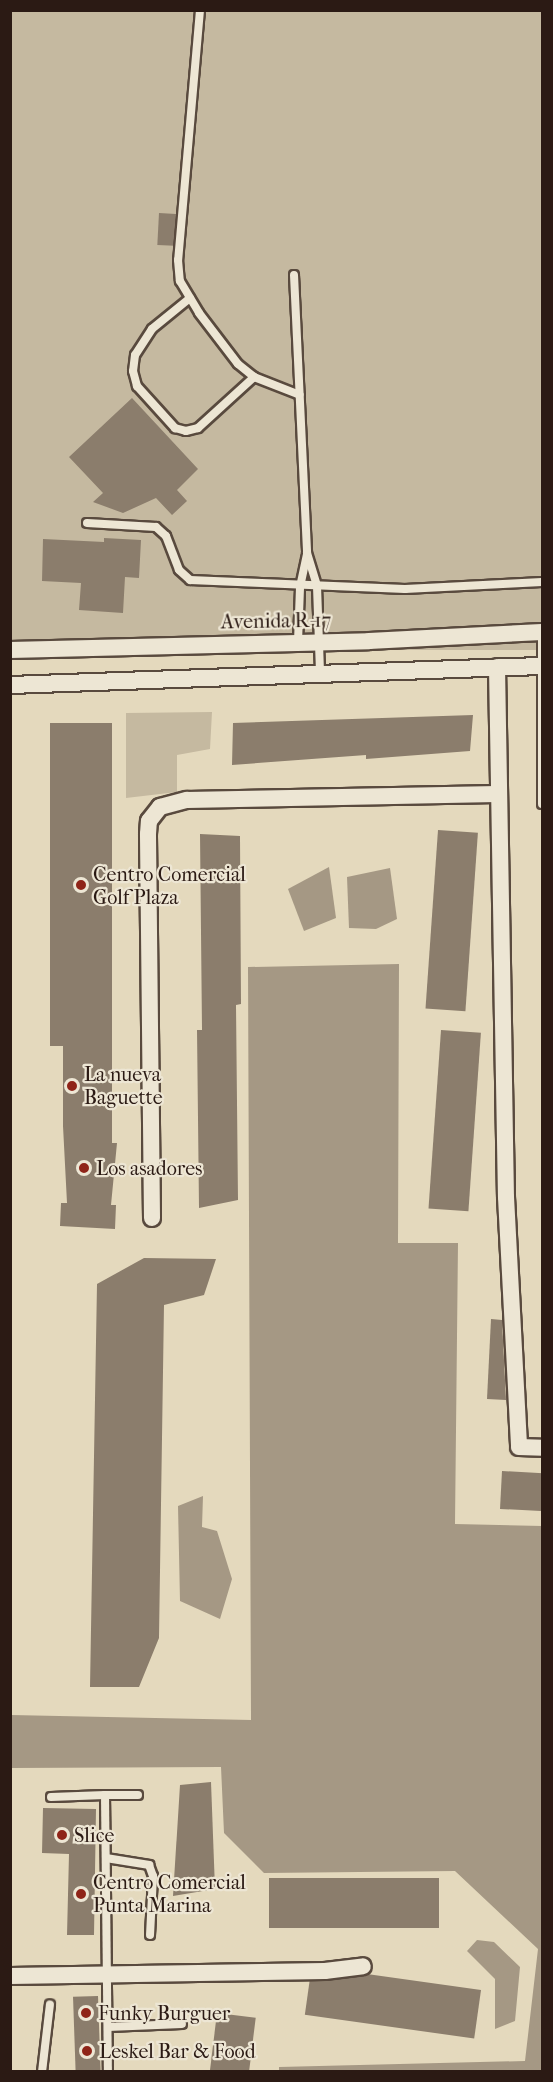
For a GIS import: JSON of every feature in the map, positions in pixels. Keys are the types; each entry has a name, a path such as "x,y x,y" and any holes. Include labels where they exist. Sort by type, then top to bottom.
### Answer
{"street":[{"name":"Avenida R-17","path":"10,650 320,642 543,632"},
{"path":"10,684 542,666"},
{"path":"496,667 506,1197 519,1447 543,1448"},
{"path":"152,1218 148,834 149,821 160,807 187,800 497,794"},
{"path":"10,1976 325,1971 363,1966"}],"lane":[{"path":"200,10 178,260 180,281 238,364 254,377 300,395"},
{"path":"294,275 307,553 300,587 298,642"},
{"path":"190,298 152,329 135,355 133,371 137,386 176,428 186,431 198,428 254,377"},
{"path":"87,523 156,527 166,536 179,570 190,580 300,587 405,589 543,582"},
{"path":"307,553 317,586 320,674"},
{"path":"543,632 543,804"},
{"path":"105,1795 108,2072"},
{"path":"51,1797 138,1795"},
{"path":"106,1858 150,1865 153,1876 150,1935"},
{"path":"42,2072 50,2004"},
{"path":"108,2027 182,2024"}],"shaded area":[{"path":"10,11 542,11 542,650 10,650"},
{"path":"212,712 210,749 177,755 177,792 126,798 126,713"},
{"path":"329,867 336,918 304,931 288,889"},
{"path":"390,868 397,919 376,929 349,928 347,877"},
{"path":"399,964 398,1243 458,1243 455,1524 542,1526 542,2071 279,2071 279,2067 525,2061 538,1949 455,1871 264,1873 224,1833 221,1767 11,1768 11,1715 251,1720 248,967"},
{"path":"203,1496 202,1527 217,1531 232,1579 220,1619 180,1601 178,1506"},
{"path":"477,1940 494,1942 520,1967 515,2021 495,2029 495,1979 467,1951"}],"building":[{"path":"159,213 176,214 174,246 157,245"},
{"path":"132,398 198,469 177,490 187,501 172,515 156,498 123,513 93,502 103,493 69,457"},
{"path":"104,538 141,540 139,578 125,577 123,613 79,610 81,583 42,581 43,539 104,542"},
{"path":"473,715 470,751 366,759 366,755 232,765 233,723"},
{"name":"Centro Comercial Golf Plaza","path":"50,723 112,723 112,1143 117,1143 111,1205 116,1205 115,1229 60,1226 61,1203 67,1203 63,1126 63,1046 50,1046"},
{"path":"438,830 478,833 465,1011 426,1009"},
{"path":"200,834 240,836 241,1004 236,1005 238,1200 199,1208 197,1030 202,1030"},
{"path":"441,1030 481,1033 468,1211 429,1209"},
{"path":"144,1258 216,1259 204,1295 164,1305 159,1638 139,1687 90,1687 97,1284"},
{"path":"491,1319 502,1320 506,1400 487,1399"},
{"path":"502,1471 542,1473 541,1511 500,1509"},
{"path":"211,1782 215,1889 173,1896 180,1785"},
{"name":"Centro Comercial Punta Marina","path":"43,1808 96,1809 94,1935 67,1935 69,1854 42,1853"},
{"path":"269,1878 439,1878 439,1928 269,1928"},
{"path":"312,1966 481,1990 474,2039 305,2015"},
{"path":"98,1996 101,2072 76,2072 73,1997"},
{"path":"217,2013 256,2018 249,2072 210,2072"}],"place":[{"name":"Centro Comercial Golf Plaza","path":"81,885"},
{"name":"La nueva Baguette","path":"72,1086"},
{"name":"Los asadores","path":"84,1168"},
{"name":"Slice","path":"62,1835"},
{"name":"Centro Comercial Punta Marina","path":"81,1894"},
{"name":"Funky Burguer","path":"86,2013"},
{"name":"Leskel Bar & Food","path":"87,2051"}]}
